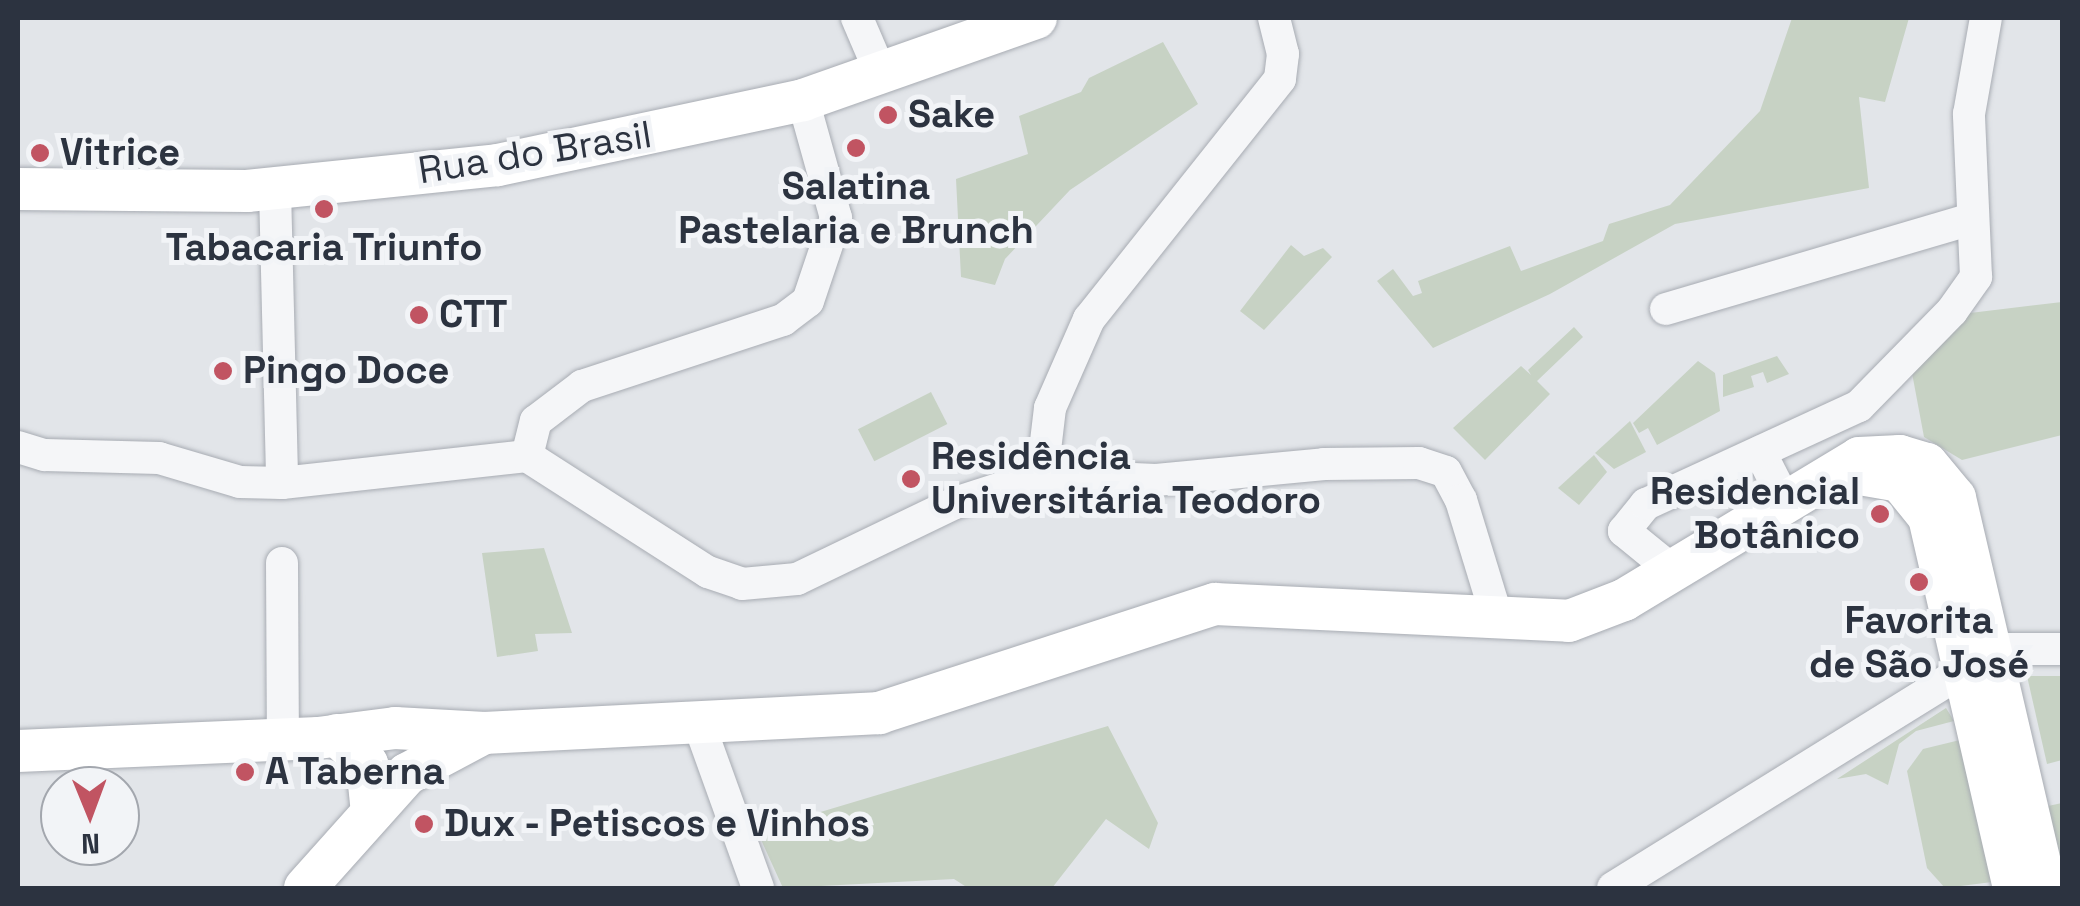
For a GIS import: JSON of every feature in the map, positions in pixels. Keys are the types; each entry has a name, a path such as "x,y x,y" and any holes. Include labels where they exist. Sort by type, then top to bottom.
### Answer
{"main road":[{"name":"Rua do Brasil","path":"18,190 156,194 276,189 498,165 802,100 1036,18"},
{"path":"18,752 337,735 410,748 485,733 879,713 1215,604 1540,624 1597,614 1800,490 1874,474 1900,481 1918,497 1932,528 1978,660 2046,888"},
{"path":"1978,660 2014,888"},
{"path":"337,735 367,764 372,813"},
{"path":"305,888 372,813 410,748"}],"street":[{"path":"857,18 881,74"},
{"path":"1042,475 1050,408 1089,319 1280,79 1282,54 1274,18"},
{"path":"1672,570 1624,531 1646,504 1859,406 1952,311 1976,277 1969,114 1986,18"},
{"path":"527,456 536,421 582,386 783,320 808,301 836,218 802,100"},
{"path":"276,189 282,483"},
{"path":"1666,308 1972,219"},
{"path":"18,447 45,454 159,458 240,482 282,483 527,456 708,572 742,584 797,578 955,503 1042,475 1156,480 1324,464 1419,463 1446,472 1461,500 1498,620"},
{"path":"1760,452 1800,490"},
{"path":"282,564 283,739"},
{"path":"1613,888 1978,660 2062,648"},
{"path":"699,724 758,888"}],"green space":[{"path":"1792,18 1909,18 1885,102 1859,97 1869,188 1675,224 1550,294 1433,348 1377,281 1393,269 1413,296 1422,293 1418,281 1510,246 1521,271 1603,241 1609,224 1670,205 1760,111"},
{"path":"1163,42 1198,104 1070,190 1005,259 995,285 961,277 956,179 1028,154 1019,116 1081,92 1089,78"},
{"path":"1291,245 1304,256 1323,248 1332,257 1264,330 1240,311"},
{"path":"2062,302 2062,435 1962,460 1924,437 1912,373 1970,313"},
{"path":"1574,327 1583,337 1537,381 1550,394 1485,460 1453,428 1521,366 1531,375 1528,370"},
{"path":"1777,356 1789,374 1767,383 1763,372 1751,376 1754,387 1723,397 1723,375"},
{"path":"1698,361 1715,373 1720,411 1657,445 1648,428 1639,433 1633,423"},
{"path":"931,392 947,424 874,461 858,429"},
{"path":"1630,421 1646,452 1614,469 1595,453"},
{"path":"1594,455 1607,472 1579,505 1558,488"},
{"path":"544,548 572,633 535,634 538,651 497,657 482,553"},
{"path":"2027,676 2062,676 2062,760 2047,764"},
{"path":"1946,708 1954,721 1916,731 1899,744 1888,785 1866,774 1837,779"},
{"path":"1108,726 1158,823 1149,849 1106,819 1052,888 968,888 954,879 783,888 757,831"},
{"path":"1960,740 1992,882 1945,888 1927,868 1907,771 1923,749"},
{"path":"2062,803 2062,872 2048,806"}],"place":[{"name":"Sake","path":"888,115"},
{"name":"Salatina Pastelaria e Brunch","path":"856,148"},
{"name":"Vitrice","path":"40,153"},
{"name":"Tabacaria Triunfo","path":"324,209"},
{"name":"CTT","path":"419,315"},
{"name":"Pingo Doce","path":"223,371"},
{"name":"Residência Universitária Teodoro","path":"911,479"},
{"name":"Residencial Botânico","path":"1880,514"},
{"name":"Favorita de São José","path":"1919,582"},
{"name":"A Taberna","path":"245,772"},
{"name":"Dux - Petiscos e Vinhos","path":"424,824"}]}
